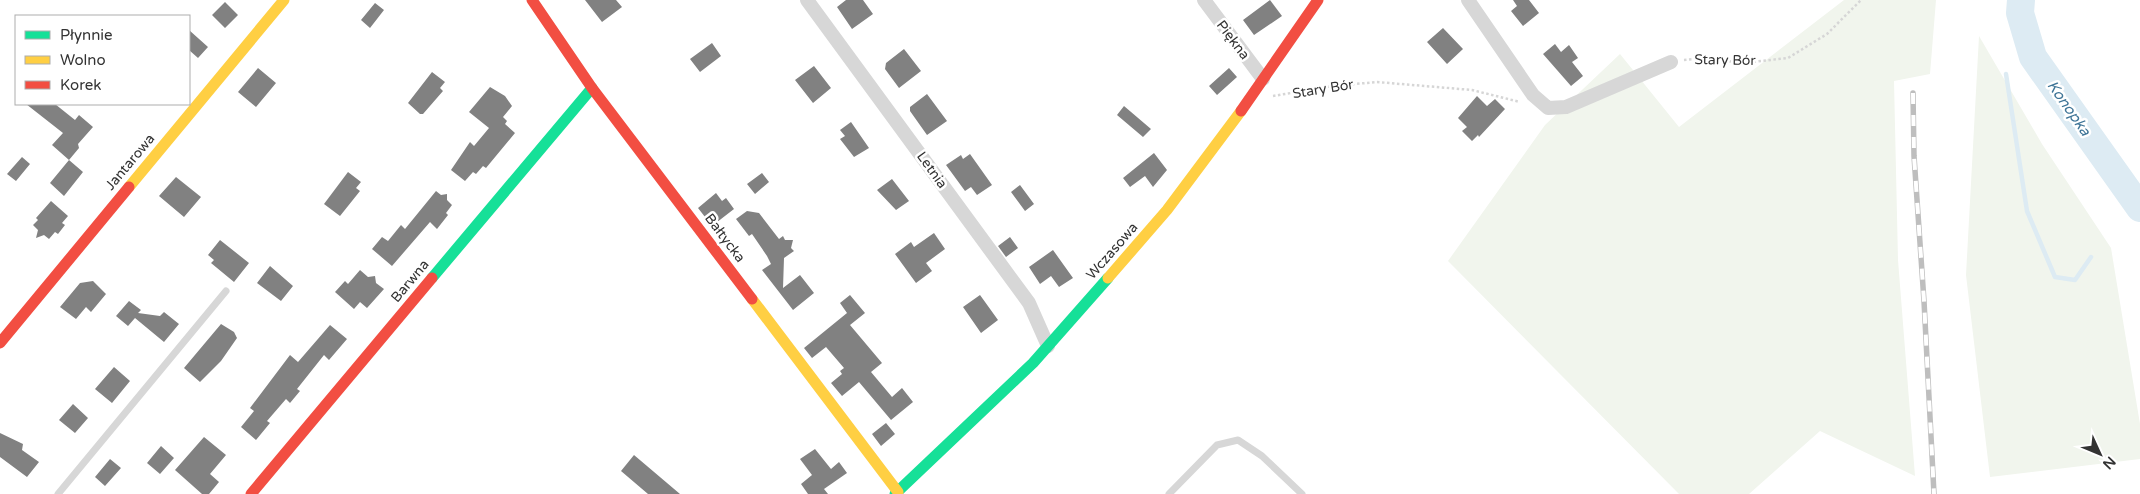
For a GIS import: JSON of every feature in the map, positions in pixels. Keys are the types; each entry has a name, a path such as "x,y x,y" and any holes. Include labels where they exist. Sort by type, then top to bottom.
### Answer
{"street":[{"name":"Jantarowa","path":"0,342 284,0"},
{"name":"Bałtycka","path":"532,0 592,88 896,493"},
{"name":"Letnia","path":"807,0 1029,303 1048,346"},
{"name":"Piękna","path":"1204,0 1263,79"},
{"name":"Wczasowa","path":"896,493 1048,346 1167,210 1247,103 1318,0"},
{"path":"1468,0 1533,95 1548,108 1566,107 1671,62"},
{"name":"Barwna","path":"251,494 592,88"}],"lane":[{"path":"58,494 226,292"},
{"path":"1168,494 1217,446 1238,440 1262,456 1302,494"}],"path":[{"name":"Stary Bór","path":"1671,62 1705,58 1743,63 1788,58 1827,34 1861,0"},
{"name":"Stary Bór","path":"1247,103 1265,96 1287,95 1333,86 1377,82 1472,90 1548,108"}],"shaded area":[{"path":"1844,0 1936,0 1930,74 1894,81 1898,260 1915,476 1820,431 1749,494 1679,494 1448,261 1545,125 1620,54 1679,127"},
{"path":"1979,36 2042,144 2111,248 2140,424 2140,459 1990,477 1966,275"}],"building":[{"path":"585,0 616,0 622,7 602,22"},
{"path":"846,0 863,0 873,14 852,29 837,7"},
{"path":"1270,0 1282,16 1254,35 1243,20"},
{"path":"1513,0 1529,0 1539,13 1523,26 1511,11 1517,6"},
{"path":"225,2 238,15 225,28 212,15"},
{"path":"375,3 384,10 370,28 361,20"},
{"path":"1443,28 1463,49 1447,64 1427,42"},
{"path":"190,31 208,47 198,58 190,51"},
{"path":"712,43 721,56 700,72 690,59"},
{"path":"1555,44 1561,52 1569,45 1578,58 1572,62 1583,76 1571,86 1543,54"},
{"path":"904,49 921,71 899,88 885,69 886,63"},
{"path":"814,66 831,88 813,103 795,80"},
{"path":"258,68 276,83 256,107 238,92"},
{"path":"1229,68 1237,77 1217,95 1209,86"},
{"path":"432,72 445,82 440,88 443,91 423,114 420,114 408,103"},
{"path":"490,87 505,96 512,106 503,117 507,121 505,124 515,133 486,168 483,166 476,174 473,172 465,181 451,170 470,142 474,146 489,128 469,112"},
{"path":"927,94 947,121 927,135 910,111 910,107"},
{"path":"1477,96 1487,106 1495,99 1505,109 1479,137 1478,135 1472,141 1462,131 1467,127 1458,118"},
{"path":"27,105 56,105 75,120 79,115 93,127 78,144 79,148 69,160 52,145 63,133"},
{"path":"1124,106 1151,129 1143,137 1117,115"},
{"path":"851,122 869,148 854,157 840,139 845,136 840,130"},
{"path":"1154,153 1167,170 1153,187 1145,176 1130,187 1123,178"},
{"path":"970,154 992,185 977,195 971,187 965,191 946,165 961,155 963,159"},
{"path":"22,157 30,164 16,181 7,174"},
{"path":"69,160 83,172 64,196 50,183"},
{"path":"348,172 361,182 356,188 360,191 340,216 324,204"},
{"path":"762,173 769,182 755,194 747,184"},
{"path":"176,177 201,197 184,217 159,196"},
{"path":"892,179 909,201 896,210 877,190"},
{"path":"1020,185 1034,204 1025,211 1011,192"},
{"path":"436,191 441,195 447,194 447,200 452,205 446,213 448,215 437,229 430,222 392,266 372,249 382,237 388,241 401,225 405,229"},
{"path":"716,193 722,201 726,198 734,209 712,226 698,208"},
{"path":"51,201 68,216 62,223 65,225 58,234 55,232 49,239 44,235 36,238 38,230 33,225 38,220 36,218"},
{"path":"747,211 759,213 779,239 783,236 785,240 793,240 791,248 794,251 784,258 783,288 800,275 814,293 793,310 762,270 771,264 767,256 752,234 749,236 736,219"},
{"path":"934,233 945,249 926,263 932,271 916,283 895,254 911,242 914,247"},
{"path":"1010,237 1018,248 1006,257 998,246"},
{"path":"220,240 249,263 234,282 211,263 214,260 208,255"},
{"path":"1053,250 1073,278 1059,287 1051,276 1040,284 1029,267"},
{"path":"270,266 293,286 281,301 257,283"},
{"path":"360,270 368,277 375,276 376,283 384,289 367,308 360,302 354,309 335,292 345,281 348,284"},
{"path":"93,281 106,294 91,312 86,307 76,319 60,307 80,283"},
{"path":"850,295 865,313 850,325 882,363 871,372 892,397 902,388 913,402 891,420 859,382 842,396 831,383 842,374 840,371 844,368 826,347 812,358 804,348 847,313 840,303"},
{"path":"980,295 998,320 981,333 963,307"},
{"path":"129,301 141,310 138,313 160,316 164,312 179,324 164,342 135,318 128,326 116,316"},
{"path":"221,324 234,332 237,338 221,361 200,382 184,368"},
{"path":"330,325 347,339 329,360 324,355 297,389 300,391 290,403 286,399 267,421 270,423 256,440 241,427 254,411 250,408 290,355 298,362"},
{"path":"114,367 130,381 112,403 95,389"},
{"path":"73,404 88,418 75,433 59,420"},
{"path":"886,423 895,434 881,446 872,434"},
{"path":"0,433 23,444 22,450 39,462 27,477 0,457"},
{"path":"204,437 226,455 210,474 219,482 209,494 202,494 175,470"},
{"path":"161,446 174,458 160,474 147,463"},
{"path":"815,449 831,469 839,462 847,473 824,489 828,494 808,494 801,484 812,475 800,459"},
{"path":"634,455 680,494 648,494 621,471"},
{"path":"110,459 121,468 105,486 95,477"}],"waterway":[{"name":"Konopka","path":"2021,0 2020,13 2033,57 2140,208"},
{"path":"2006,74 2027,211 2055,277 2075,280 2091,257"}],"railway":[{"path":"1913,93 1914,156 1934,494"}],"traffic: fast":[{"path":"432,278 592,88"},
{"path":"895,494 1033,363 1108,278"}],"traffic: slow":[{"path":"129,187 284,0"},
{"path":"1108,278 1167,210 1241,111"},
{"path":"752,299 898,492"}],"traffic: jam":[{"path":"532,0 592,88 752,299"},
{"path":"1241,111 1318,0"},
{"path":"0,343 129,187"},
{"path":"251,494 432,278"}]}
